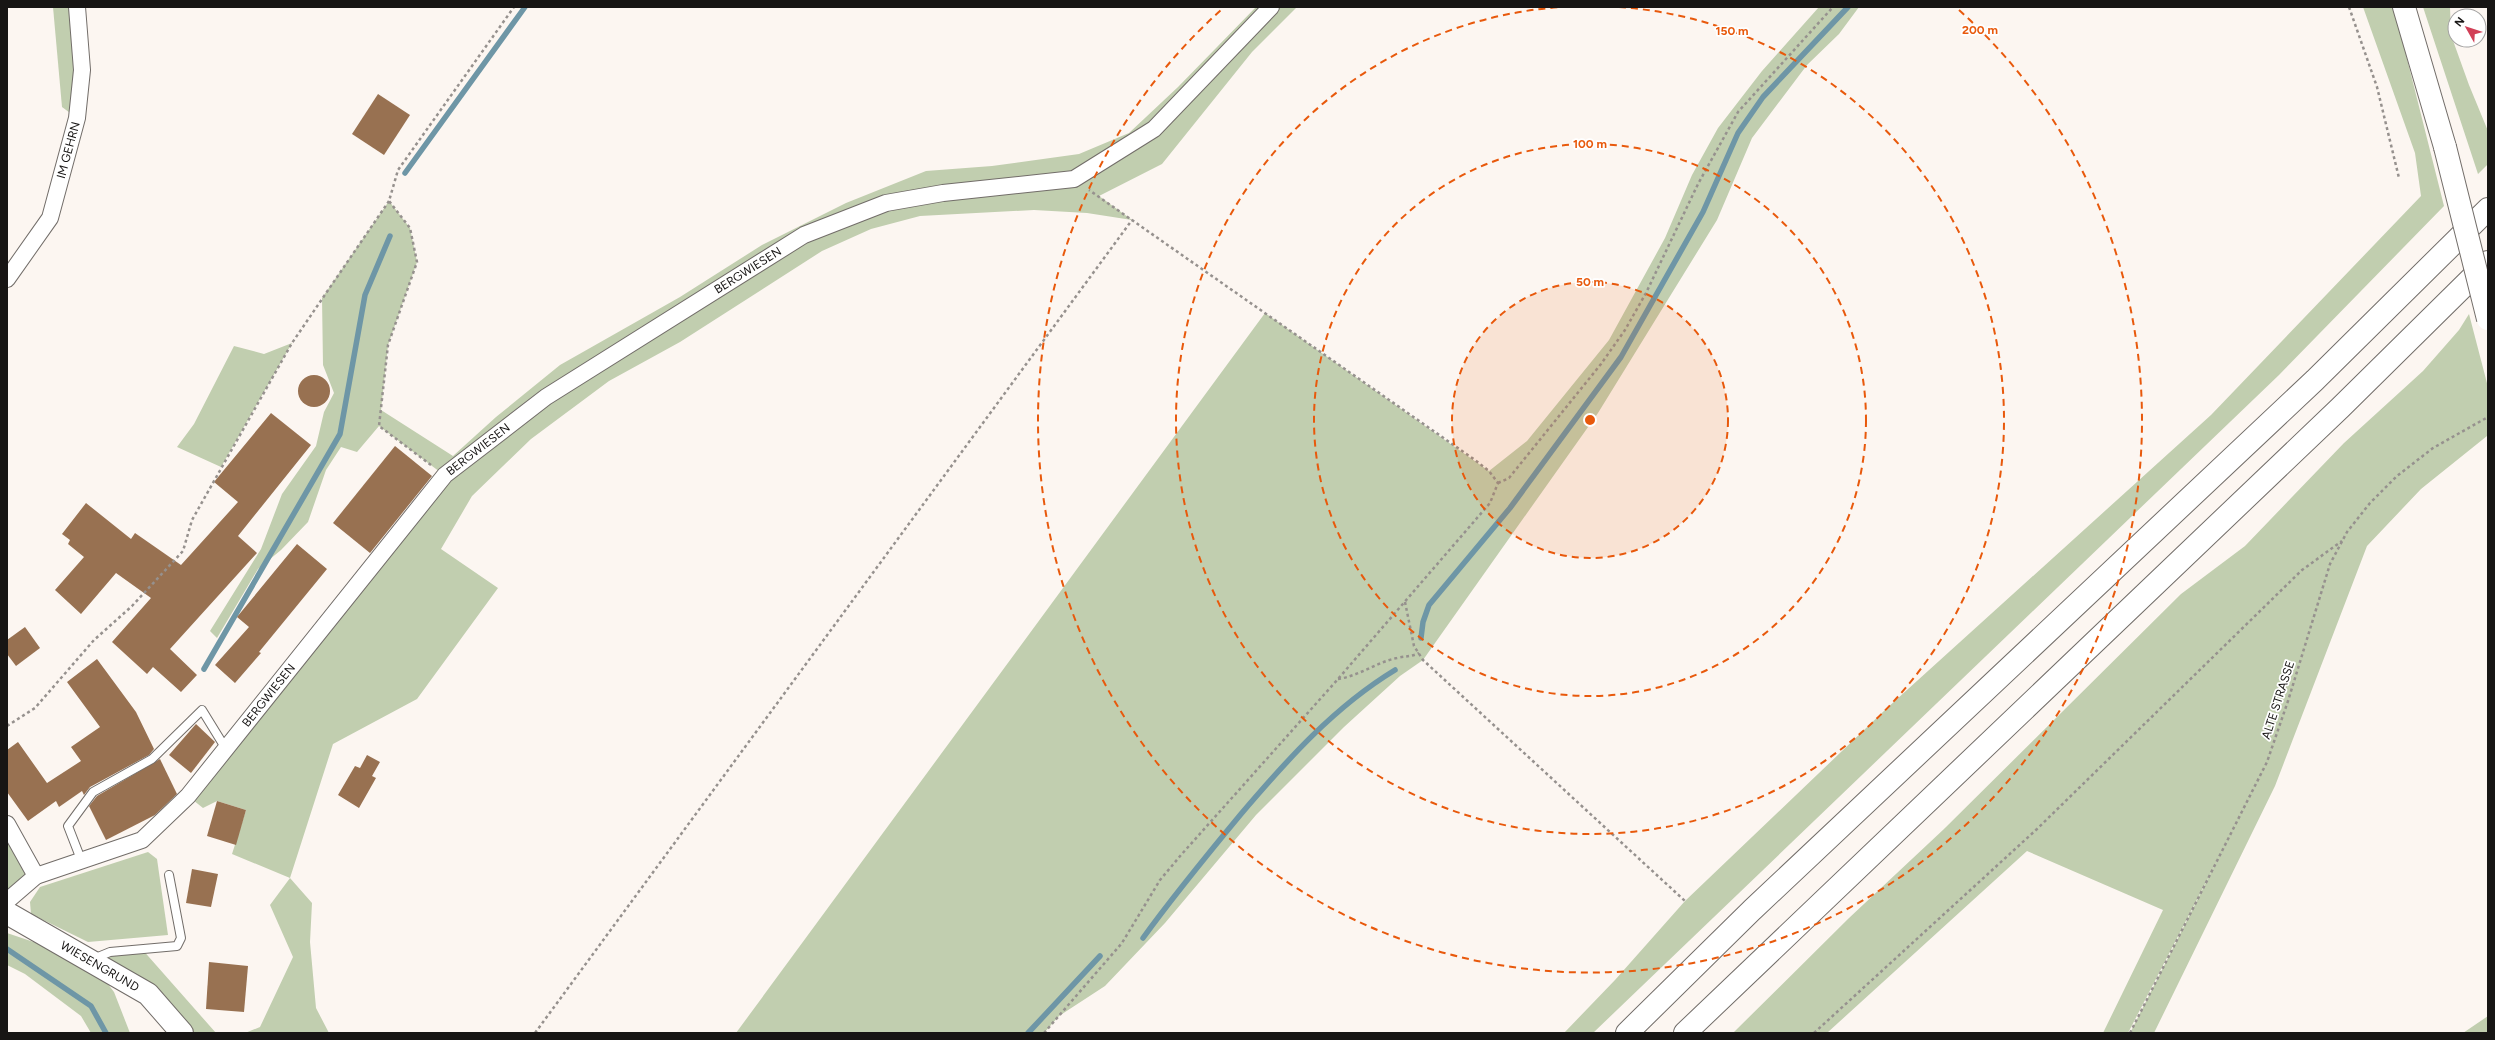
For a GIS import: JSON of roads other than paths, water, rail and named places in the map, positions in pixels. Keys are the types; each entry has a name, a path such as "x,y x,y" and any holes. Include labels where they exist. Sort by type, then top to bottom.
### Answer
{"main road":[{"path":"2404,7 2445,147 2488,318"},
{"path":"1627,1033 1752,910 2315,380 2488,209"},
{"path":"1685,1033 2340,408 2488,262"},
{"name":"WIESENGRUND","path":"7,913 148,994 182,1033"}],"street":[{"name":"IM GEHRN","path":"7,279 50,218 76,118 82,70 77,7"},
{"name":"BERGWIESEN","path":"7,901 36,876 82,862 142,840 188,796 445,475 546,397 804,235 886,203 943,193 1074,179 1154,128 1271,7"},
{"path":"7,824 36,876"}],"lane":[{"path":"82,862 68,826 93,792 152,759 202,710 226,750"},
{"path":"90,961 110,952 178,946 182,938 169,875"}],"waterway":[{"path":"405,173 525,7"},
{"path":"1421,638 1423,622 1429,605 1510,508 1621,357 1703,212 1738,133 1763,97 1848,7"},
{"path":"204,669 340,434 365,295 390,236"},
{"path":"1143,938 1241,814 1294,754 1352,701 1395,670"},
{"path":"7,949 91,1006 106,1033"},
{"path":"1028,1033 1100,956"}]}
